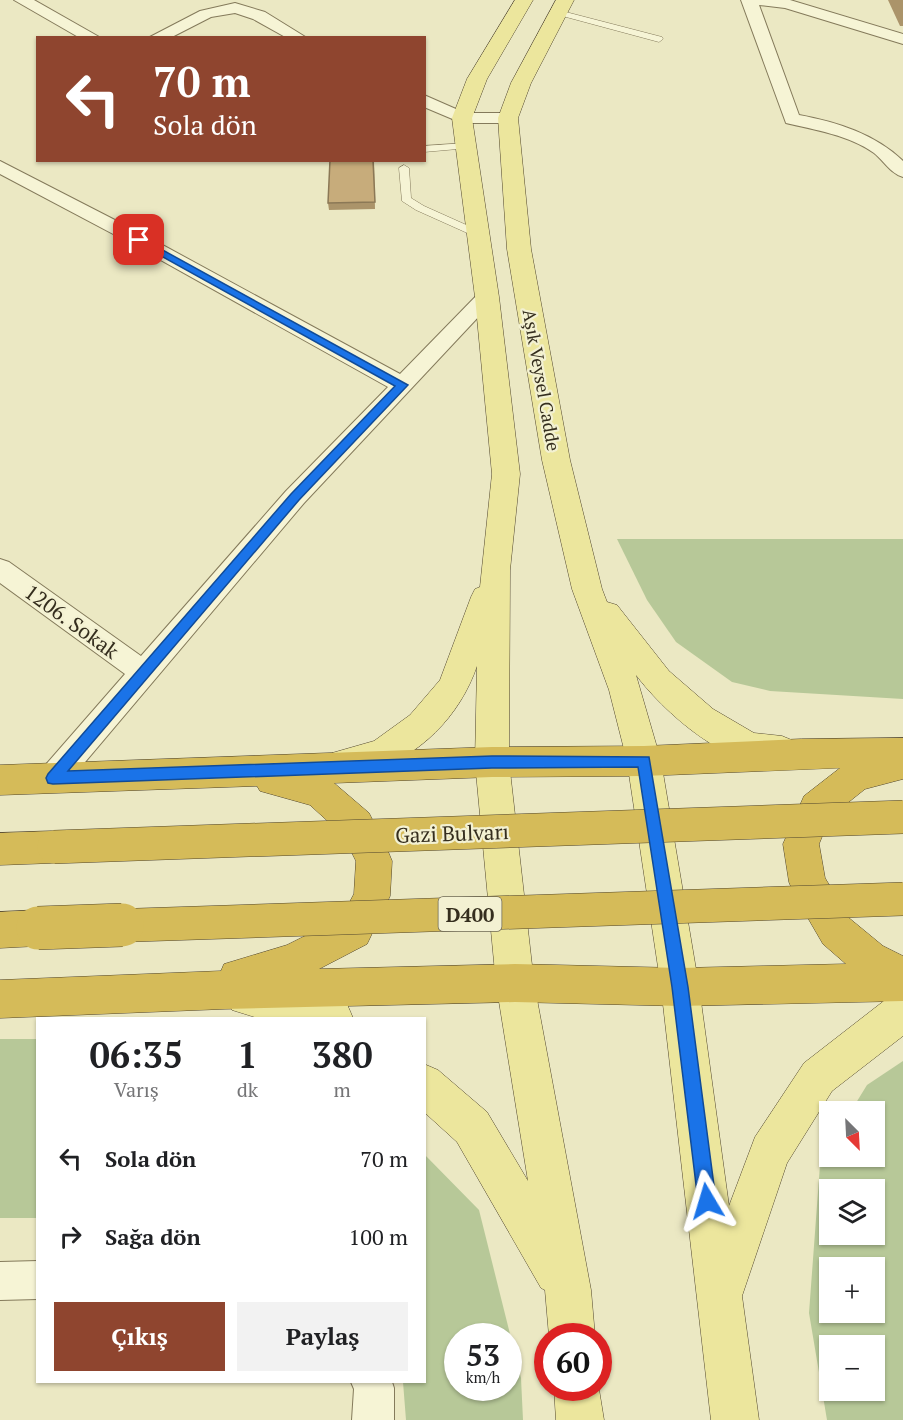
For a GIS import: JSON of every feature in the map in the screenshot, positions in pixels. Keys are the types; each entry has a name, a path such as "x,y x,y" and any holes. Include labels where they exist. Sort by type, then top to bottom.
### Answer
{"highway":[{"path":"0,780 492,762 644,761 801,754 903,753"},
{"path":"903,764 855,777 816,807 801,844 807,882 836,931 869,959 903,976"},
{"path":"206,991 292,962 354,931 372,896 374,861 356,824 320,792 237,771"},
{"name":"Gazi Bulvarı","path":"0,849 903,817"},
{"name":"D400","path":"0,930 903,899"},
{"path":"0,999 515,983 680,987 903,982"}],"main road":[{"path":"462,118 481,72 524,0"},
{"name":"Aşık Veysel Cadde","path":"562,6 525,76 508,118 521,261 556,460 587,589 625,690 644,761 680,987 735,1420"},
{"path":"481,72 525,76"},
{"name":"Aşık Veysel Cadde","path":"462,118 487,297 506,474 495,570 492,762 515,983 568,1290 571,1323"},
{"path":"327,767 383,753 422,726 454,687 495,570"},
{"path":"587,589 658,680 701,718 748,747 801,754"},
{"path":"206,991 328,1017"},
{"path":"719,1296 770,1152 818,1077 903,1011"},
{"path":"426,1086 472,1127 568,1290"},
{"path":"578,1401 580,1420"}],"street":[{"path":"22,0 89,36"},
{"path":"749,0 792,119 829,126 880,149 903,171"},
{"path":"754,0 790,2 903,39"},
{"path":"763,36 790,2"},
{"path":"160,36 214,12 235,8 245,10 295,36"},
{"path":"426,101 462,118 508,118"},
{"path":"0,167 139,240 402,385"},
{"path":"53,778 295,497 487,297"},
{"name":"1206. Sokak","path":"0,569 144,673"},
{"path":"0,1281 36,1280"},
{"path":"372,1383 374,1388 373,1420"}],"lane":[{"path":"562,6 659,39"},
{"path":"426,149 466,146"},
{"path":"404,168 406,199 420,208 478,234"}],"green space":[{"path":"617,539 903,539 903,699 770,691 732,682 676,642 647,600"},
{"path":"0,1039 36,1039 36,1218 0,1218"},
{"path":"903,1061 903,1420 827,1420 824,1401 885,1401 885,1335 819,1335 819,1372 809,1313 820,1167 885,1167 885,1101 857,1101 867,1085"},
{"path":"426,1156 479,1210 507,1323 444,1323 444,1401 522,1401 522,1399 523,1420 406,1420 403,1383 426,1383"}],"building":[{"path":"330,162 373,162 375,202 328,203"}],"route":[{"path":"139,240 402,385 295,497 53,778 492,762 644,761 680,987 707,1201"}]}
